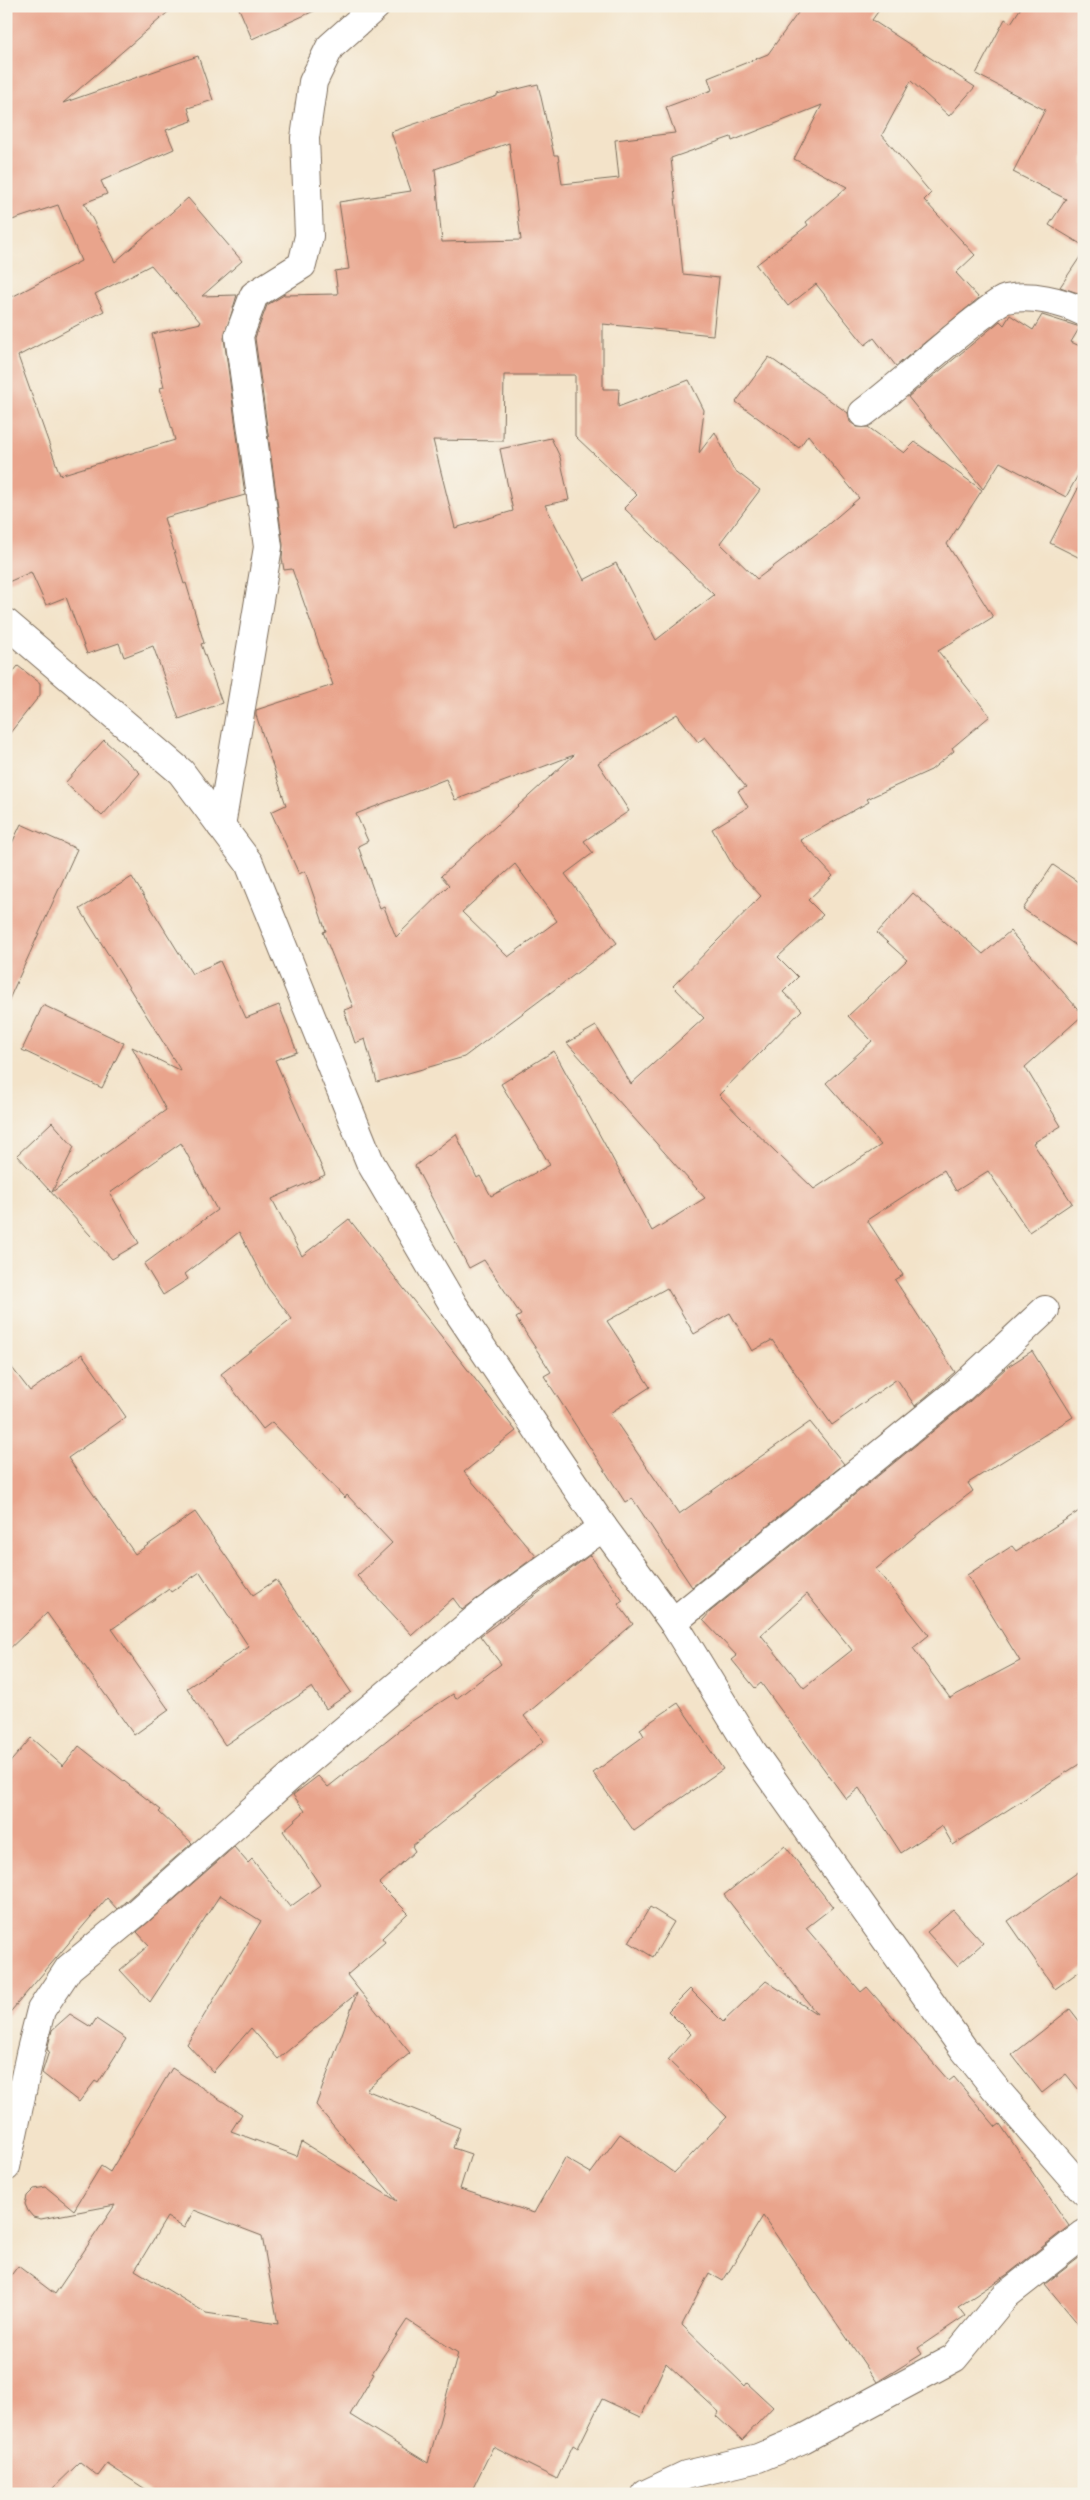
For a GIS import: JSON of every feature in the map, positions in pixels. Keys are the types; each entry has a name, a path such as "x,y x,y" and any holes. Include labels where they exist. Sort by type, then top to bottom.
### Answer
{"street":[{"path":"221,826 268,547 239,336 254,295 302,265 310,236 305,138 313,82 330,47 376,6"},
{"path":"863,413 899,386 953,338 1004,299 1030,298 1066,304 1084,312"},
{"path":"6,623 181,772 249,863 370,1162 454,1306 603,1527 673,1622 752,1751 963,2048 994,2087 1084,2191"},
{"path":"673,1622 959,1390 1045,1310"},
{"path":"6,2166 41,2010 69,1968 135,1914 310,1759 484,1612 603,1527"},
{"path":"646,2494 686,2475 758,2458 785,2447 954,2358 1005,2296 1084,2234"}],"building":[{"path":"6,6 175,6 63,103 198,56 213,100 188,108 192,121 166,130 174,149 101,181 107,194 84,203 115,262 188,198 242,261 202,296 237,295 224,338 245,495 164,518 204,643 201,644 222,703 179,719 153,646 124,657 119,643 87,654 66,597 46,605 31,572 6,583 6,300 81,261 58,205 6,222","holes":["151,265 201,323 152,334 164,387 160,388 175,440 60,475 18,356 104,311 95,294"]},
{"path":"238,6 325,6 252,39"},
{"path":"803,6 882,6 872,20 975,87 949,116 911,81 882,135 931,193 924,200 975,255 956,273 979,298 896,366 874,338 865,345 816,284 788,306 756,265 808,225 806,222 847,187 794,159 822,105 732,141 731,137 671,158 683,274 719,278 713,335 603,324 603,389 619,389 618,407 689,380 704,410 699,453 715,432 733,469 760,490 720,543 757,579 824,528 859,498 808,435 799,448 736,402 769,357 848,413 850,422 857,427 868,427 904,453 915,442 982,490 947,544 993,617 938,651 990,716 952,748 954,751 931,770 867,799 869,802 800,840 833,876 808,900 823,915 778,957 798,977 783,992 802,1010 719,1095 814,1189 881,1145 826,1083 872,1041 848,1016 907,960 877,933 913,893 983,954 1010,931 1083,1015 1025,1067 1061,1126 1033,1143 1072,1203 1029,1232 988,1171 956,1191 944,1170 867,1220 903,1275 895,1280 955,1372 915,1406 897,1379 832,1425 772,1340 752,1351 730,1313 694,1334 667,1288 607,1321 650,1387 610,1413 679,1514 810,1422 844,1464 692,1587 632,1498 625,1502 544,1376 551,1372 516,1318 521,1315 484,1260 469,1268 415,1166 456,1134 477,1178 480,1176 491,1196 550,1165 501,1084 554,1051 652,1231 705,1198 567,1043 596,1026 631,1084 704,1018 673,986 761,896 733,866 712,829 748,807 738,791 746,787 705,737 698,742 677,714 598,763 629,811 584,841 593,853 565,874 617,943 464,1057 377,1082 365,1039 355,1043 344,1010 353,1007 323,932 326,931 305,871 299,874 271,812 286,805 256,715 256,710 333,685 292,569 284,570 282,558 283,545 255,338 267,305 284,295 338,294 335,271 349,269 339,202 411,191 391,132 497,96 497,94 538,84 554,155 558,155 562,184 619,178 615,140 675,133 666,107 712,90 708,78 768,54","holes":["509,143 521,240 442,242 435,169","504,375 575,375 575,436 637,495 624,508 714,595 656,640 616,563 584,580 545,505 569,500 560,457 551,438 500,449 513,511 455,528 433,440 503,441","574,755 441,876 449,885 396,937 384,907 380,909 358,846 368,841 356,814 446,779 455,800","515,864 557,921 508,957 462,912"]},
{"path":"1022,6 1084,6 1084,246 1049,225 1066,199 1013,172 1045,110 976,74 1005,19 1011,23"},
{"path":"1084,251 1084,295 1060,287"},
{"path":"1010,315 1033,330 1042,315 1080,327 1071,342 1084,348 1084,464 1066,497 1000,462 983,489 908,397 1000,321 1004,325"},
{"path":"1084,477 1084,560 1050,543"},
{"path":"18,666 40,683 40,695 6,738 6,681"},
{"path":"104,740 140,773 102,816 65,783"},
{"path":"21,824 77,849 6,1006 6,856"},
{"path":"1053,865 1084,886 1084,951 1023,909"},
{"path":"132,877 192,974 220,961 246,1018 279,1005 297,1052 275,1060 325,1175 272,1199 302,1256 349,1219 516,1431 464,1472 536,1556 462,1610 453,1598 412,1635 357,1576 392,1543 347,1495 345,1498 272,1422 263,1429 221,1374 292,1319 268,1288 239,1232 185,1274 188,1279 163,1295 144,1264 217,1210 181,1143 110,1193 139,1243 112,1259 17,1155 52,1122 74,1147 52,1192 166,1110 132,1047 181,1071 80,909"},
{"path":"43,1005 124,1043 102,1088 22,1050"},
{"path":"1032,1351 1073,1417 968,1483 973,1491 876,1569 929,1635 913,1648 950,1698 1020,1661 967,1575 1012,1546 1016,1551 1084,1508 1084,1761 953,1845 942,1826 901,1853 859,1788 846,1799 761,1683 755,1688 732,1660 737,1656 703,1620 711,1611 969,1402 1007,1367","holes":["807,1594 852,1650 804,1688 761,1635"]},
{"path":"82,1354 126,1417 68,1458 135,1554 195,1512 253,1595 276,1580 351,1692 326,1709 312,1687 225,1745 187,1688 249,1647 200,1572 171,1592 169,1589 112,1629 169,1710 134,1735 47,1613 6,1652 6,1360 30,1391"},
{"path":"590,1555 623,1601 618,1604 633,1624 524,1716 544,1741 412,1846 415,1851 379,1884 408,1913 382,1938 385,1942 347,1975 410,2053 366,2090 460,2128 453,2148 471,2154 460,2189 534,2213 565,2158 591,2173 620,2134 674,2173 727,2117 668,2060 691,2034 668,2011 690,1989 723,2022 766,1981 817,2014 724,1895 785,1846 833,1907 806,1928 861,1992 867,1987 949,2081 954,2077 996,2127 1000,2124 1069,2226 1008,2274 958,2307 965,2316 918,2348 922,2354 877,2382 763,2216 723,2281 709,2273 682,2325 745,2386 747,2383 773,2407 742,2440 716,2416 719,2412 666,2363 641,2417 602,2399 578,2448 573,2445 557,2479 493,2447 472,2490 477,2494 153,2494 107,2464 98,2476 80,2462 47,2494 6,2494 6,2282 18,2266 55,2294 115,2205 41,2219 33,2217 28,2211 25,2204 27,2196 34,2189 46,2187 74,2210 101,2166 110,2172 172,2068 242,2114 231,2131 297,2156 302,2142 397,2201 316,2105 357,1993 278,2059 251,2028 213,2072 187,2044 261,1921 220,1895 150,2002 120,1970 149,1945 137,1932 234,1847 248,1863 252,1859 290,1907 320,1885 283,1831 305,1811 293,1795 318,1776 328,1787 406,1725 453,1694 456,1699 501,1664 480,1636","holes":["194,2210 262,2236 278,2324 206,2313 135,2270 167,2217 184,2228","407,2320 458,2353 428,2463 350,2415 374,2374 372,2373"]},
{"path":"678,1703 723,1769 634,1831 593,1773 644,1736 640,1729"},
{"path":"31,1738 63,1766 79,1746 161,1810 159,1812 192,1843 117,1909 107,1898 6,2017 6,1767"},
{"path":"1084,1868 1084,1968 1055,1989 1008,1921"},
{"path":"650,1907 674,1922 653,1957 629,1942"},
{"path":"953,1910 983,1943 957,1966 927,1932"},
{"path":"1070,2009 1084,2027 1084,2096 1066,2074 1042,2093 1012,2055"},
{"path":"70,2014 91,2027 96,2019 126,2039 98,2083 95,2081 79,2102 42,2073 49,2051 47,2050 52,2030"},
{"path":"1084,2254 1084,2331 1045,2284"}]}
